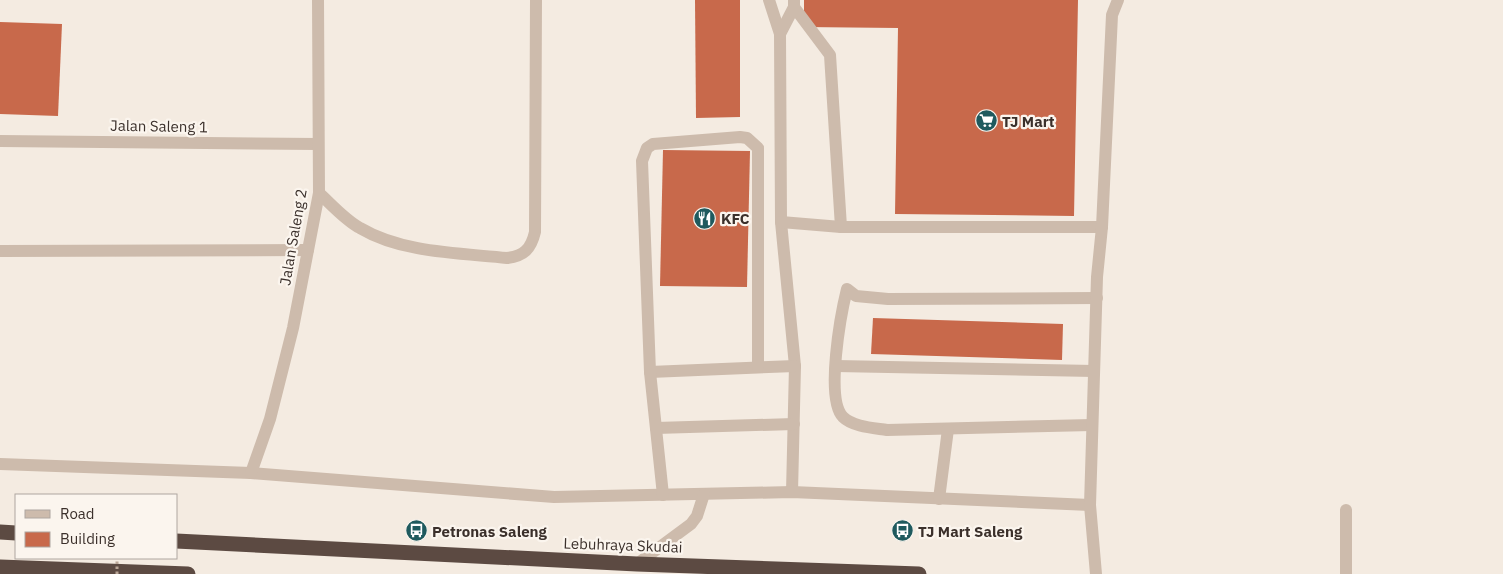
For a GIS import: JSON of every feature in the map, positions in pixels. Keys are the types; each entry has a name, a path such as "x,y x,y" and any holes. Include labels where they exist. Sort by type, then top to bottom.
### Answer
{"highway":[{"path":"0,532 15,533"},
{"name":"Lebuhraya Skudai","path":"178,541 636,564 919,574"},
{"path":"0,567 188,574"}],"street":[{"name":"Jalan Saleng 2","path":"252,473 270,419 294,328 318,193 318,0"},
{"path":"318,193 359,228 389,241 430,250 507,258 517,257 527,251 533,243 535,232 536,0"},
{"path":"769,0 780,34 781,222 794,366 792,492"},
{"path":"1096,574 1090,505 1094,371 1112,16 1118,0"},
{"path":"780,34 794,3"},
{"path":"794,3 830,55 841,227"},
{"path":"662,495 650,372 643,154 652,144 740,137 753,142 759,156 758,367"},
{"name":"Jalan Saleng 1","path":"0,141 318,144"},
{"path":"781,222 841,227 1102,227"},
{"path":"0,251 308,250"},
{"path":"1092,426 887,430 869,428 848,420 837,408 836,366 840,318 847,289 856,296 888,299 1097,298"},
{"path":"650,372 794,366"},
{"path":"836,366 1094,371"},
{"path":"656,428 794,424"},
{"path":"939,499 948,429"},
{"path":"0,464 252,473 554,497 792,492 1090,505"},
{"path":"636,564 691,524 697,516 704,494"},
{"path":"1346,510 1346,574"}],"path":[{"path":"117,559 117,574"}],"building":[{"path":"695,0 740,0 740,117 696,118"},
{"name":"TJ Mart","path":"804,0 1078,0 1074,216 895,214 898,28 804,27"},
{"path":"0,22 62,24 58,116 0,114"},
{"name":"KFC","path":"663,150 750,151 747,287 660,286"},
{"path":"873,318 1063,324 1062,360 871,354"}],"place":[{"name":"TJ Mart","path":"986,121"},
{"name":"KFC","path":"705,218"},
{"name":"Petronas Saleng","path":"416,531"},
{"name":"TJ Mart Saleng","path":"902,531"}]}
